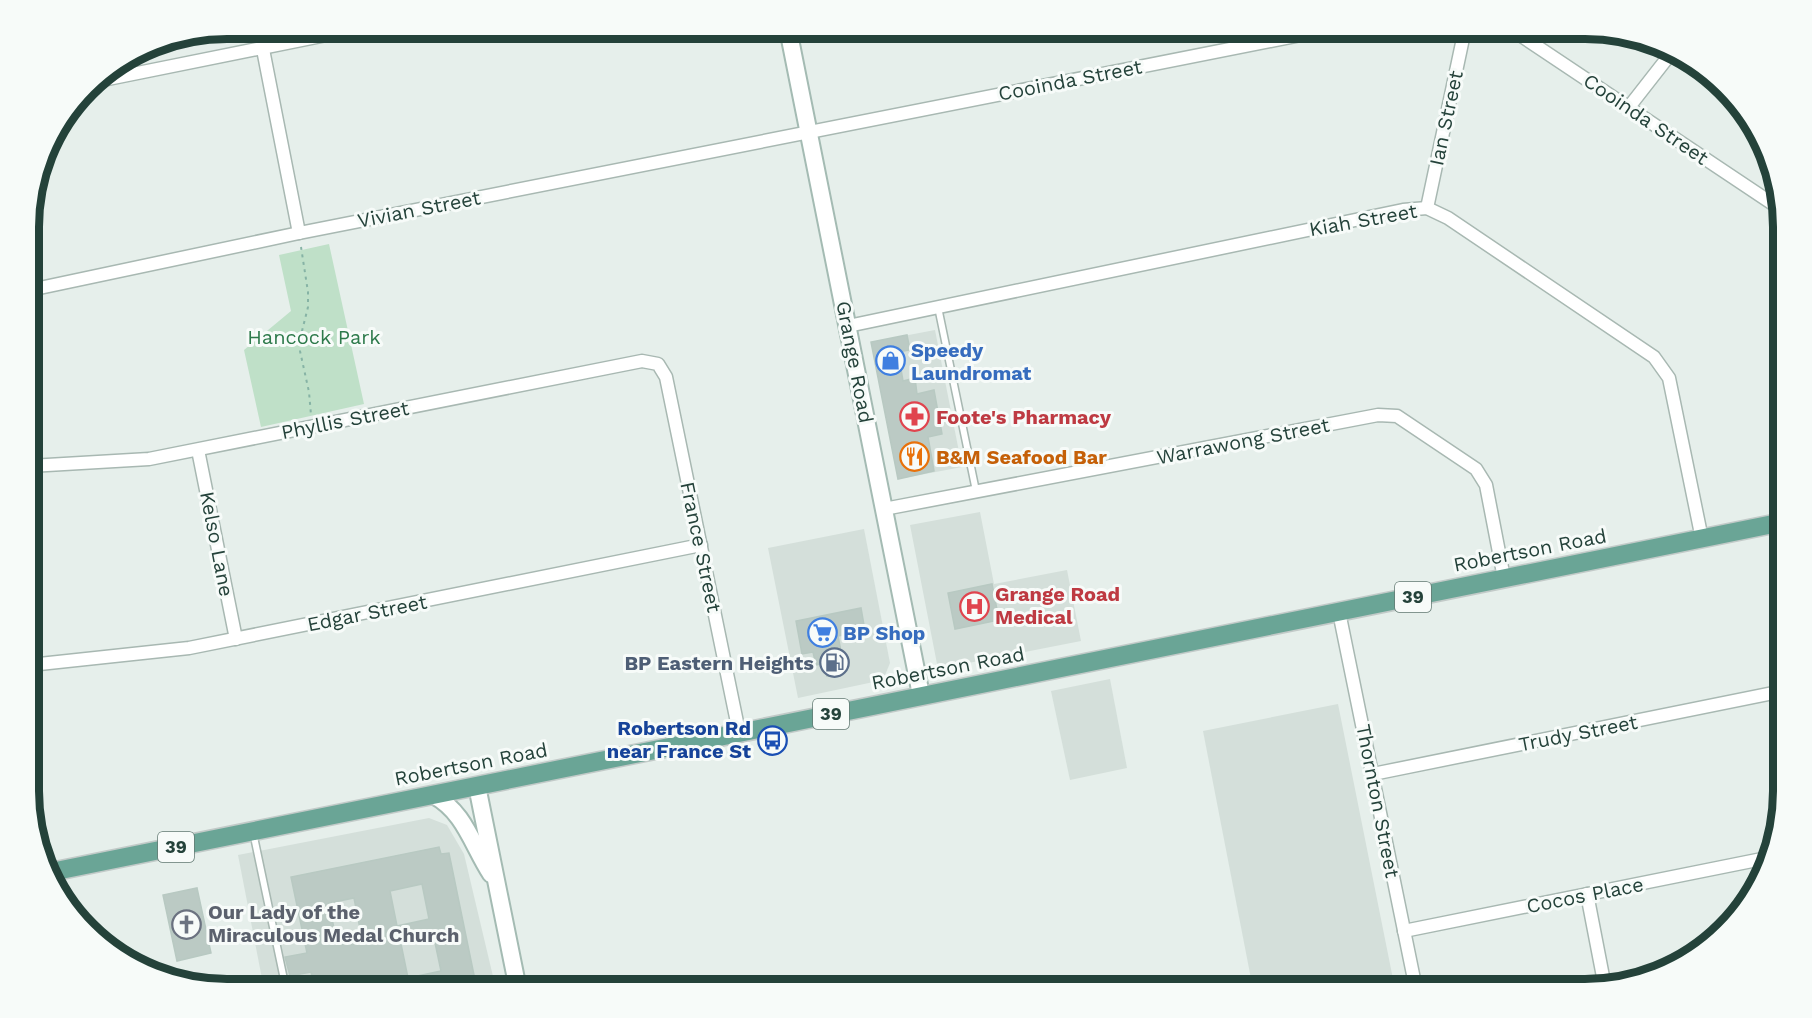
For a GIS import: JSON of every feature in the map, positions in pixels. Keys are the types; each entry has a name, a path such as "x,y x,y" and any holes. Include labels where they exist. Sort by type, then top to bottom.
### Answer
{"main road":[{"name":"Grange Road","path":"790,39 921,695"},
{"name":"Robertson Road","path":"57,871 1773,524"},
{"path":"477,786 516,979"},
{"path":"433,795 446,801 457,812 477,853 496,882"}],"street":[{"path":"261,39 299,233"},
{"path":"114,78 302,39"},
{"name":"Cooinda Street","path":"809,132 1276,39"},
{"name":"Ian Street","path":"1427,208 1463,39"},
{"name":"Cooinda Street","path":"1527,39 1771,203"},
{"path":"1629,108 1667,58"},
{"name":"Vivian Street","path":"39,288 299,233 809,132"},
{"name":"Kiah Street","path":"848,326 1403,210 1427,208 1448,218 1654,357 1669,378 1702,539"},
{"name":"Phyllis Street","path":"39,465 149,459 642,361 658,364"},
{"name":"France Street","path":"658,364 666,377 739,732"},
{"name":"Warrawong Street","path":"884,509 1378,415 1397,416 1476,469 1486,485 1504,578"},
{"name":"Kelso Lane","path":"198,450 236,639"},
{"name":"Edgar Street","path":"39,664 189,648 701,545"},
{"name":"Thornton Street","path":"1339,612 1414,979"},
{"name":"Trudy Street","path":"1373,774 1773,694"},
{"name":"Cocos Place","path":"1404,931 1760,859"},
{"path":"1587,894 1603,978"}],"lane":[{"path":"938,307 976,492"},
{"path":"253,831 284,979"}],"path":[{"path":"299,233 308,292 308,307 300,339 300,351 309,392 312,427"}],"shaded area":[{"path":"935,330 962,467 904,478 877,341"},
{"path":"980,512 994,584 1067,570 1081,641 938,669 910,525"},
{"path":"864,529 890,663 883,680 798,698 768,548"},
{"path":"1110,679 1127,768 1070,780 1051,691"},
{"path":"1338,704 1393,979 1251,979 1203,731"},
{"path":"429,818 447,825 464,854 494,979 262,979 238,855"}],"green space":[{"name":"Hancock Park","path":"329,244 364,404 261,427 244,350 291,311 279,255"}],"building":[{"path":"907,335 910,350 898,352 903,381 915,378 917,394 934,390 942,434 928,437 934,471 898,479 871,342"},
{"name":"Grange Road Medical","path":"992,584 999,620 955,629 948,593"},
{"path":"861,608 865,631 838,636 845,672 827,676 824,663 816,665 813,652 802,654 796,621"},
{"path":"439,847 441,854 449,853 475,979 313,979 311,972 290,976 285,957 307,953 291,877","holes":["422,884 429,919 397,926 390,891","354,898 361,934 336,939 329,903","434,938 441,971 408,978 401,944"]},
{"name":"Our Lady of the Miraculous Medal Church","path":"197,888 211,953 177,961 163,895"}],"place":[{"name":"Speedy Laundromat","path":"890,361"},
{"name":"Foote's Pharmacy","path":"915,417"},
{"name":"B&M Seafood Bar","path":"915,457"},
{"name":"Grange Road Medical","path":"974,606"},
{"name":"BP Shop","path":"822,633"},
{"name":"BP Eastern Heights","path":"835,663"},
{"name":"Robertson Rd near France St","path":"772,740"},
{"name":"Our Lady of the Miraculous Medal Church","path":"187,924"}]}
